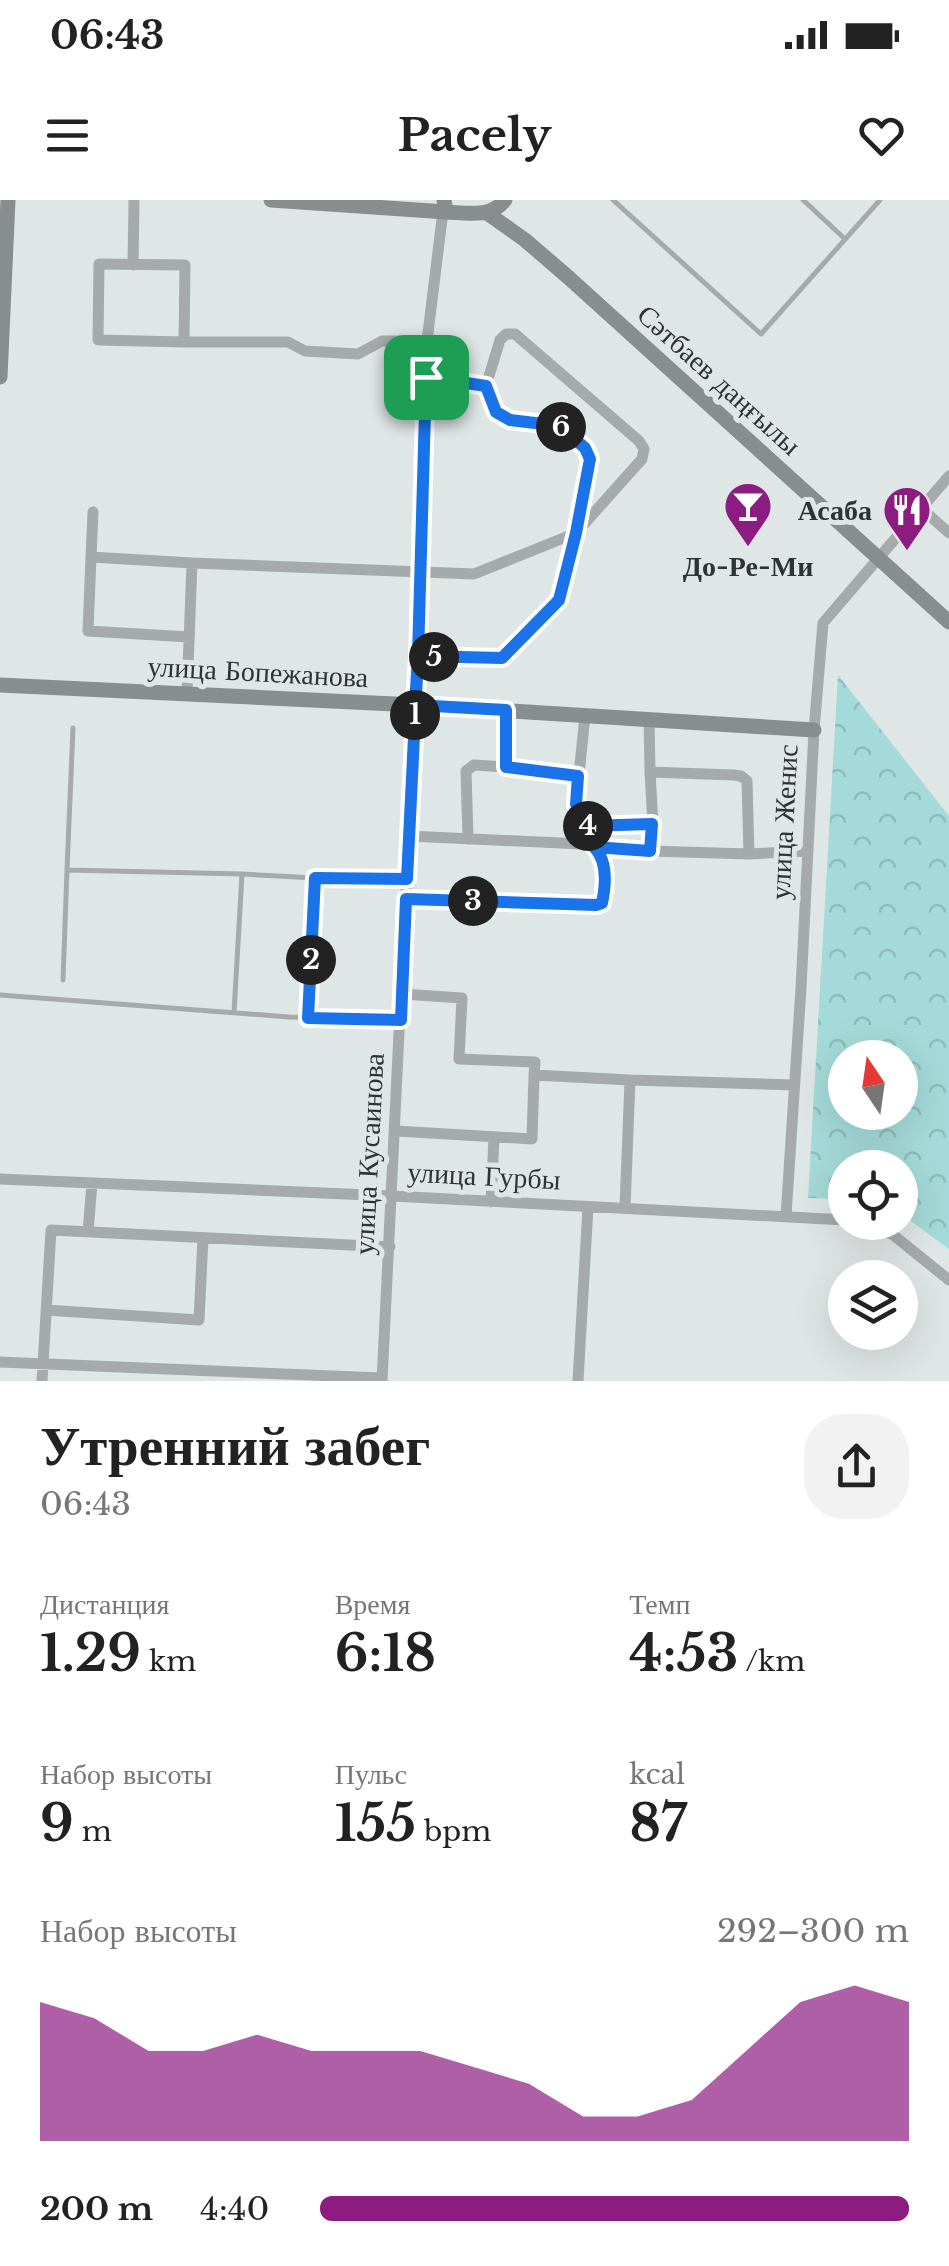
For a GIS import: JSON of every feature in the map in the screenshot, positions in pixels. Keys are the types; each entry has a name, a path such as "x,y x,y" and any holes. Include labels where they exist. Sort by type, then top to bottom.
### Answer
{"street":[{"path":"0,377 8,200"},
{"path":"133,265 134,200"},
{"path":"270,200 445,206 488,213 506,200"},
{"path":"506,200 525,240"},
{"name":"улица Кусаинова","path":"382,1380 418,656 427,341 445,206"},
{"name":"Сәтбаев даңғылы","path":"488,213 568,276 949,622"},
{"path":"184,342 185,265 99,264 98,340 184,342 288,342 305,351 358,354 382,341 427,341"},
{"path":"91,557 474,574 576,533 642,459 644,450 640,441 515,334 506,334 500,340 486,386 496,412 510,420 560,426 585,448 590,459 576,533 559,600 502,658 418,656"},
{"path":"426,377 486,386"},
{"name":"улица Женис","path":"786,1216 822,622 949,476"},
{"path":"921,508 949,533"},
{"path":"93,512 88,631 189,637"},
{"path":"187,694 192,562"},
{"name":"улица Бопежанова","path":"0,686 415,705 814,730"},
{"path":"506,710 506,767"},
{"path":"585,716 576,804 586,826 652,824"},
{"path":"649,720 650,851"},
{"path":"468,839 466,771 474,765 578,776"},
{"path":"650,772 742,776 747,781 749,854"},
{"path":"409,836 650,851 808,851"},
{"path":"406,899 602,903 604,867 594,847"},
{"path":"396,1130 532,1138 535,1062 459,1058 462,998 402,994"},
{"path":"534,1075 794,1085"},
{"path":"625,1208 630,1080"},
{"path":"491,1202 494,1137"},
{"name":"улица Гурбы","path":"0,1178 828,1219"},
{"path":"88,1232 92,1183"},
{"path":"578,1381 588,1207"},
{"path":"42,1381 51,1230 390,1247"},
{"path":"46,1310 199,1320 203,1238"},
{"path":"900,1240 948,1276"},
{"path":"0,1362 382,1380"},
{"path":"109,1381 110,1366"}],"lane":[{"path":"612,200 761,334 880,200"},
{"path":"803,200 845,239"},
{"path":"63,980 74,728"},
{"path":"67,870 407,879"},
{"path":"234,1013 242,874"},
{"path":"308,1018 315,878"},
{"path":"0,995 308,1018 401,1020"}],"green space":[{"path":"838,675 949,816 949,1249 918,1226 918,1150 828,1150 828,1199 808,1198"}],"place":[{"name":"До-Ре-Ми","path":"748,548"},
{"name":"Асаба","path":"907,552"}],"route":[{"path":"426,377 486,386 496,412 510,420 560,426 585,448 590,459 559,600 502,658 418,656 415,705 506,710 506,767 578,776 576,804 586,826 652,824 650,851 594,847 604,867 604,897 596,905 406,899 401,1020 308,1018 315,878 407,879 426,377"}]}
